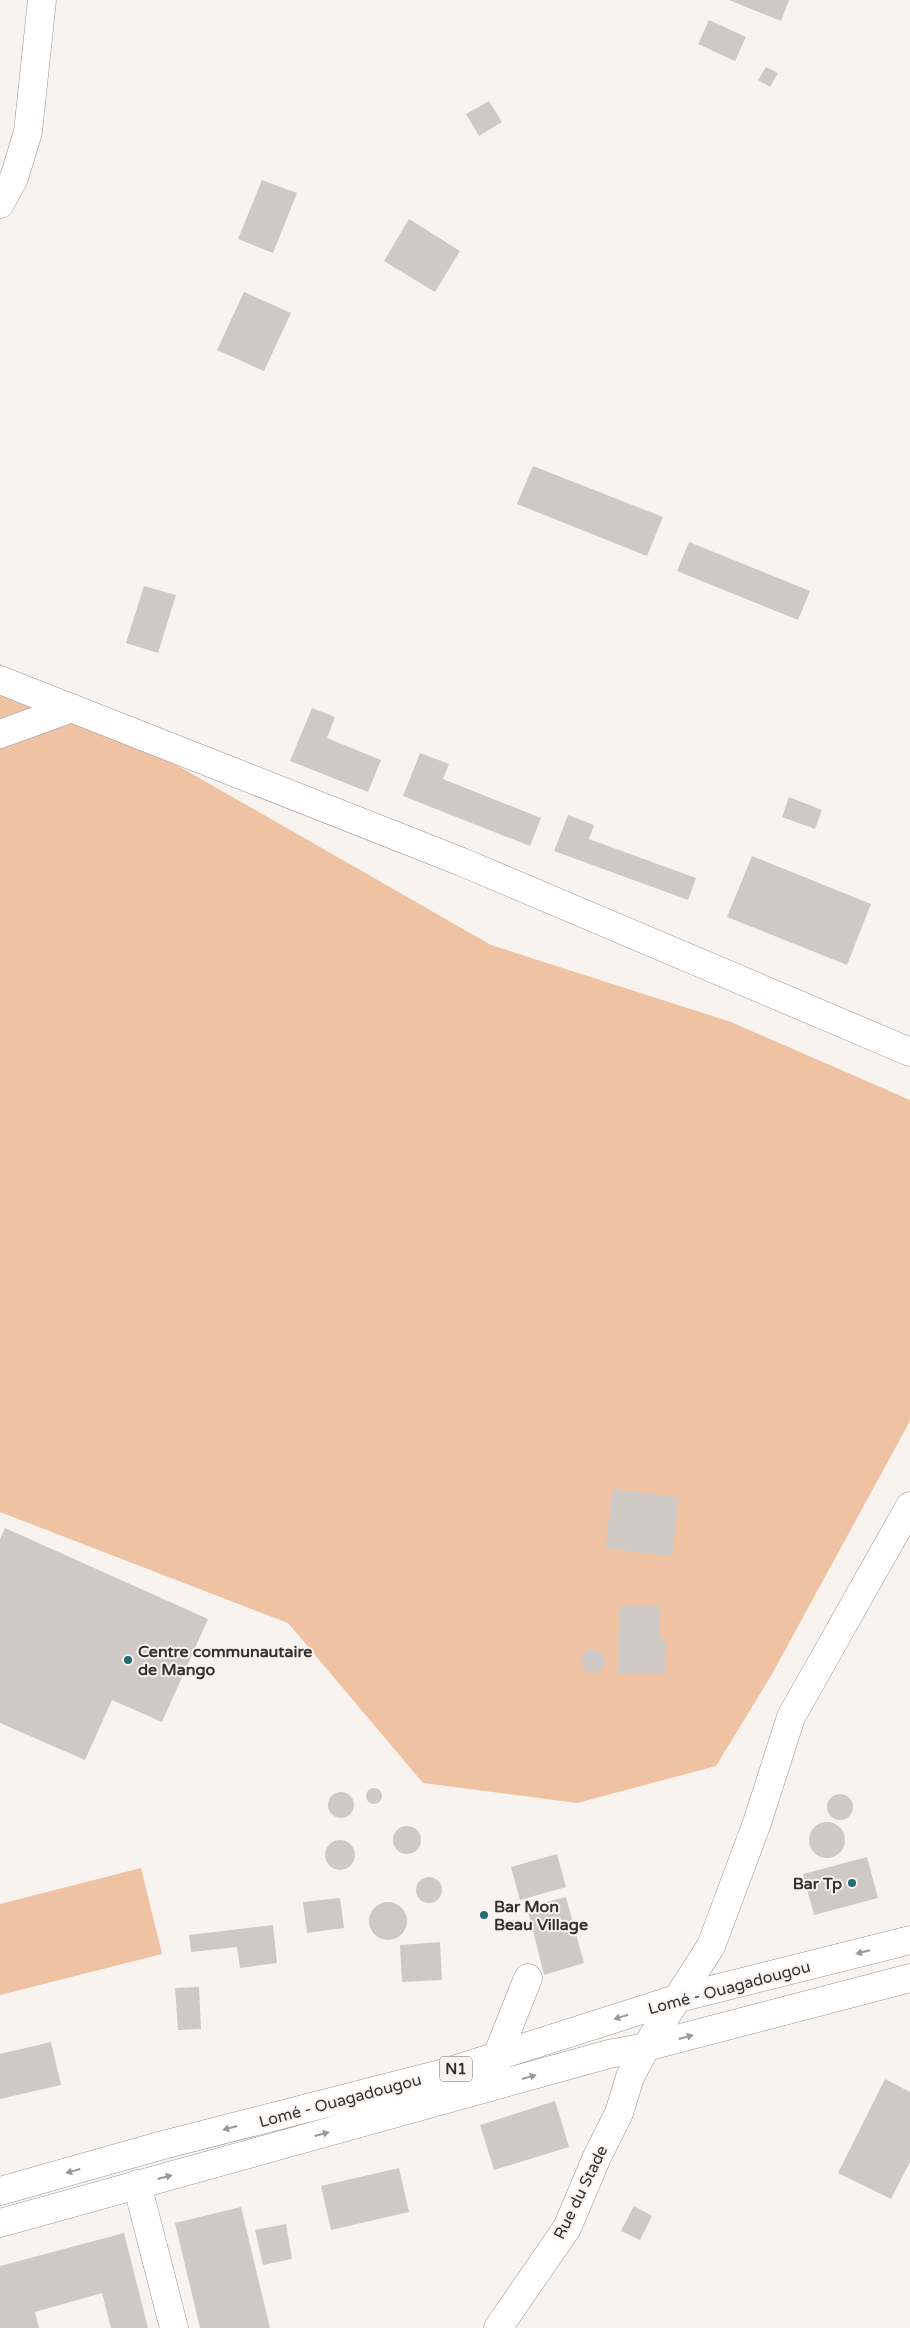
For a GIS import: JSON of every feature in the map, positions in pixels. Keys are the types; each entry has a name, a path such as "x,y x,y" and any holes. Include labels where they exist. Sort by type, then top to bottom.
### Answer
{"main road":[{"path":"0,204 14,178 28,132 42,0"},
{"path":"0,680 462,862 910,1052"},
{"path":"0,734 72,708"},
{"name":"Rue du Stade","path":"498,2328 567,2228 596,2156 619,2113 630,2077 646,2047 711,1946 757,1823 791,1717 910,1506"},
{"name":"Lomé - Ouagadougou","path":"0,2191 164,2145 444,2073 679,1998 910,1940"},
{"path":"490,2088 497,2056 528,1978"},
{"name":"Lomé - Ouagadougou","path":"0,2223 609,2054 646,2047 910,1978"},
{"path":"137,2184 174,2328"}],"shaded area":[{"path":"0,664 491,945 731,1022 910,1100 910,1421 772,1674 716,1766 577,1803 423,1783 288,1623 0,1512"},
{"path":"141,1868 162,1954 0,1995 0,1904"}],"building":[{"path":"729,0 789,0 781,21"},
{"path":"709,20 746,37 735,61 698,44"},
{"path":"766,67 778,73 770,87 758,80"},
{"path":"489,101 502,122 479,136 466,114"},
{"path":"262,180 297,193 273,253 238,239"},
{"path":"409,219 460,251 435,292 384,261"},
{"path":"244,292 291,313 264,371 217,350"},
{"path":"533,466 663,517 647,556 517,504"},
{"path":"689,542 810,591 798,620 677,571"},
{"path":"144,586 176,595 158,653 126,643"},
{"path":"312,708 335,717 327,738 381,760 368,792 290,761"},
{"path":"420,753 449,764 443,779 541,818 530,846 403,796"},
{"path":"789,797 822,810 815,829 782,817"},
{"path":"568,815 594,825 589,839 696,878 688,900 554,851"},
{"path":"752,856 871,904 847,965 727,917"},
{"path":"613,1489 679,1497 672,1556 605,1548"},
{"path":"5,1528 208,1619 162,1722 112,1700 85,1760 0,1723 0,1539"},
{"path":"619,1605 660,1605 660,1639 666,1640 665,1674 618,1674"},
{"path":"593,1649 598,1650 604,1656 604,1666 598,1672 593,1673 588,1672 582,1666 581,1661 582,1656 588,1650"},
{"path":"374,1788 380,1790 382,1796 380,1802 374,1804 368,1802 366,1796 368,1790"},
{"path":"341,1792 350,1796 354,1805 350,1814 341,1818 332,1814 328,1805 332,1796"},
{"path":"840,1794 849,1798 853,1807 849,1816 840,1820 831,1816 827,1807 831,1798"},
{"path":"827,1822 834,1823 840,1827 844,1833 844,1847 840,1853 834,1857 827,1858 820,1857 814,1853 810,1847 809,1840 810,1833 814,1827 820,1823"},
{"path":"407,1826 417,1830 421,1840 417,1850 407,1854 397,1850 393,1840 397,1830"},
{"path":"340,1840 350,1845 355,1855 350,1865 340,1870 330,1865 325,1855 330,1845"},
{"path":"557,1854 566,1887 520,1900 511,1867"},
{"path":"867,1857 878,1898 814,1915 803,1874"},
{"path":"429,1877 438,1881 442,1890 438,1899 429,1903 420,1899 416,1890 420,1881"},
{"path":"566,1897 584,1963 544,1975 527,1907"},
{"path":"340,1898 344,1928 307,1933 303,1902"},
{"path":"388,1902 402,1907 407,1921 402,1935 388,1940 374,1935 369,1921 374,1907"},
{"path":"273,1925 277,1963 240,1968 237,1947 191,1952 189,1935"},
{"path":"440,1942 442,1980 402,1982 400,1945"},
{"path":"199,1987 201,2029 178,2030 175,1988"},
{"path":"51,2042 61,2085 0,2099 0,2054"},
{"path":"885,2079 910,2092 910,2162 891,2199 838,2173"},
{"path":"555,2101 569,2147 494,2170 480,2125"},
{"path":"399,2168 409,2212 331,2230 321,2186"},
{"path":"634,2206 652,2216 640,2240 621,2231"},
{"path":"241,2207 270,2328 200,2328 175,2223"},
{"path":"286,2224 292,2259 263,2265 255,2230"},
{"path":"124,2233 148,2328 111,2328 102,2293 35,2312 39,2328 0,2328 0,2266"}],"place":[{"name":"Centre communautaire de Mango","path":"128,1660"},
{"name":"Bar Tp","path":"852,1883"},
{"name":"Bar Mon Beau Village","path":"484,1915"}]}
